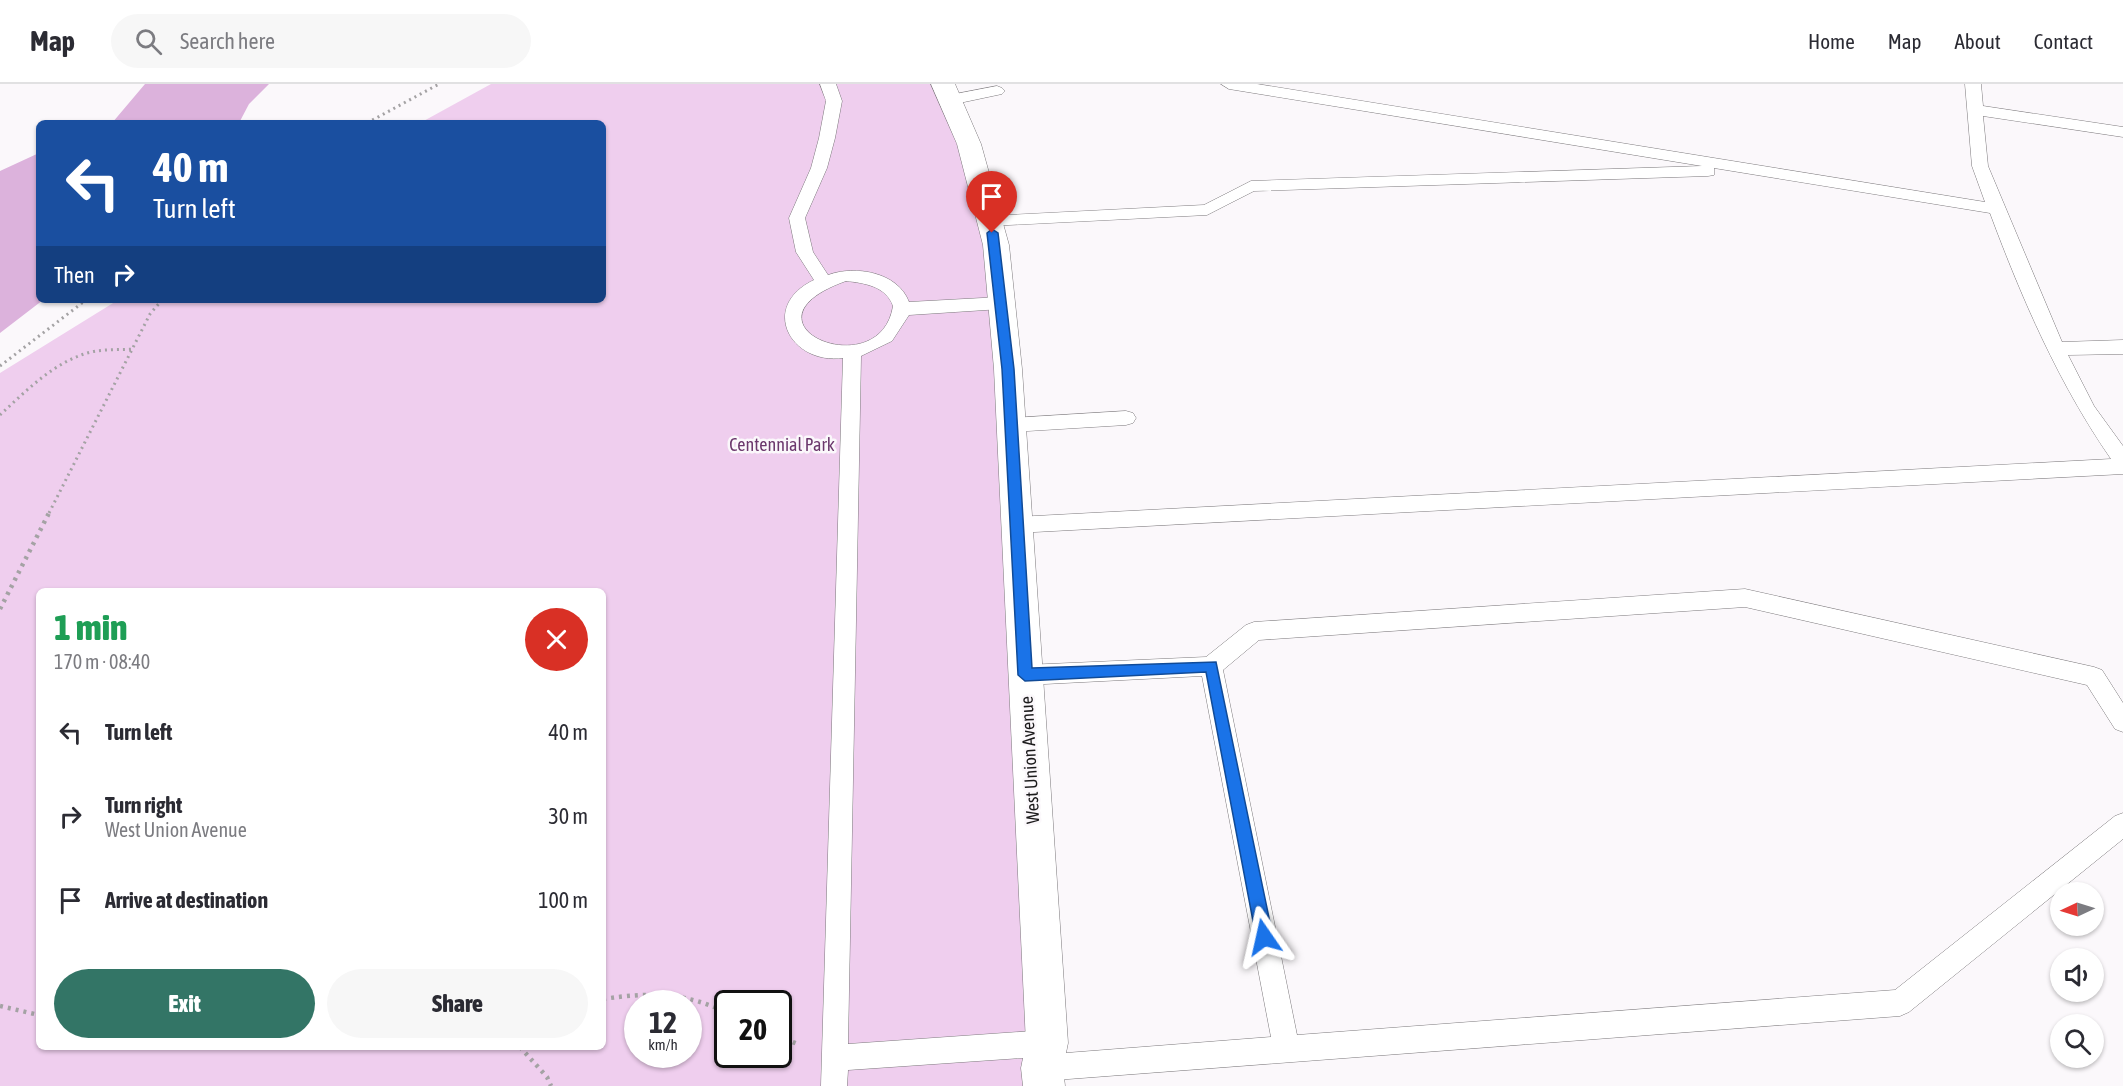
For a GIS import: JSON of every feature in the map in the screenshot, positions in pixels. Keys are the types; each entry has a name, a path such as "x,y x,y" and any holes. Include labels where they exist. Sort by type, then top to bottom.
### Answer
{"street":[{"name":"West Union Avenue","path":"947,92 969,144 996,245 1011,425 1044,1066"}],"lane":[{"path":"823,280 805,252 797,218 819,168 827,138 834,101 828,84"},
{"path":"1229,84 1996,209"},
{"path":"1973,84 1980,166 1996,209 2056,349 2087,410 2123,461"},
{"path":"947,92 997,91"},
{"path":"1975,110 2123,132"},
{"path":"989,221 1207,210 1251,186 1757,170"},
{"path":"845,275 866,276 885,283 897,294 901,309 898,323 888,336 872,345 852,351 830,351 810,345 796,333 791,319 794,303 806,290 823,280 845,275"},
{"path":"901,309 1001,303"},
{"path":"2056,349 2123,347"},
{"path":"834,1086 852,351"},
{"path":"1011,425 1126,418"},
{"path":"1016,525 2123,466"},
{"path":"1025,675 1211,666 1254,631 1745,598 2094,677 2123,722"},
{"path":"1211,666 1286,1049"},
{"path":"834,1058 1044,1066 1900,1003 2123,824"}],"path":[{"path":"373,120 439,84"},
{"path":"0,366 82,303"},
{"path":"0,609 150,314 159,303"},
{"path":"0,415 53,371 77,356 94,351 133,349"},
{"path":"606,999 645,993 701,1000 714,1006"},
{"path":"0,1006 36,1014"},
{"path":"523,1050 547,1077 551,1086"}],"green space":[{"name":"Centennial Park","path":"491,84 940,84 989,221 1044,1086 0,1086 0,373 113,303 606,303 606,120 425,120"}],"shaded area":[{"path":"145,84 269,84 249,104 241,120 115,120"},
{"path":"36,154 36,303 39,303 0,333 0,171"}],"route":[{"path":"992,233 996,245 1008,369 1025,675 1211,666 1264,937"}]}
